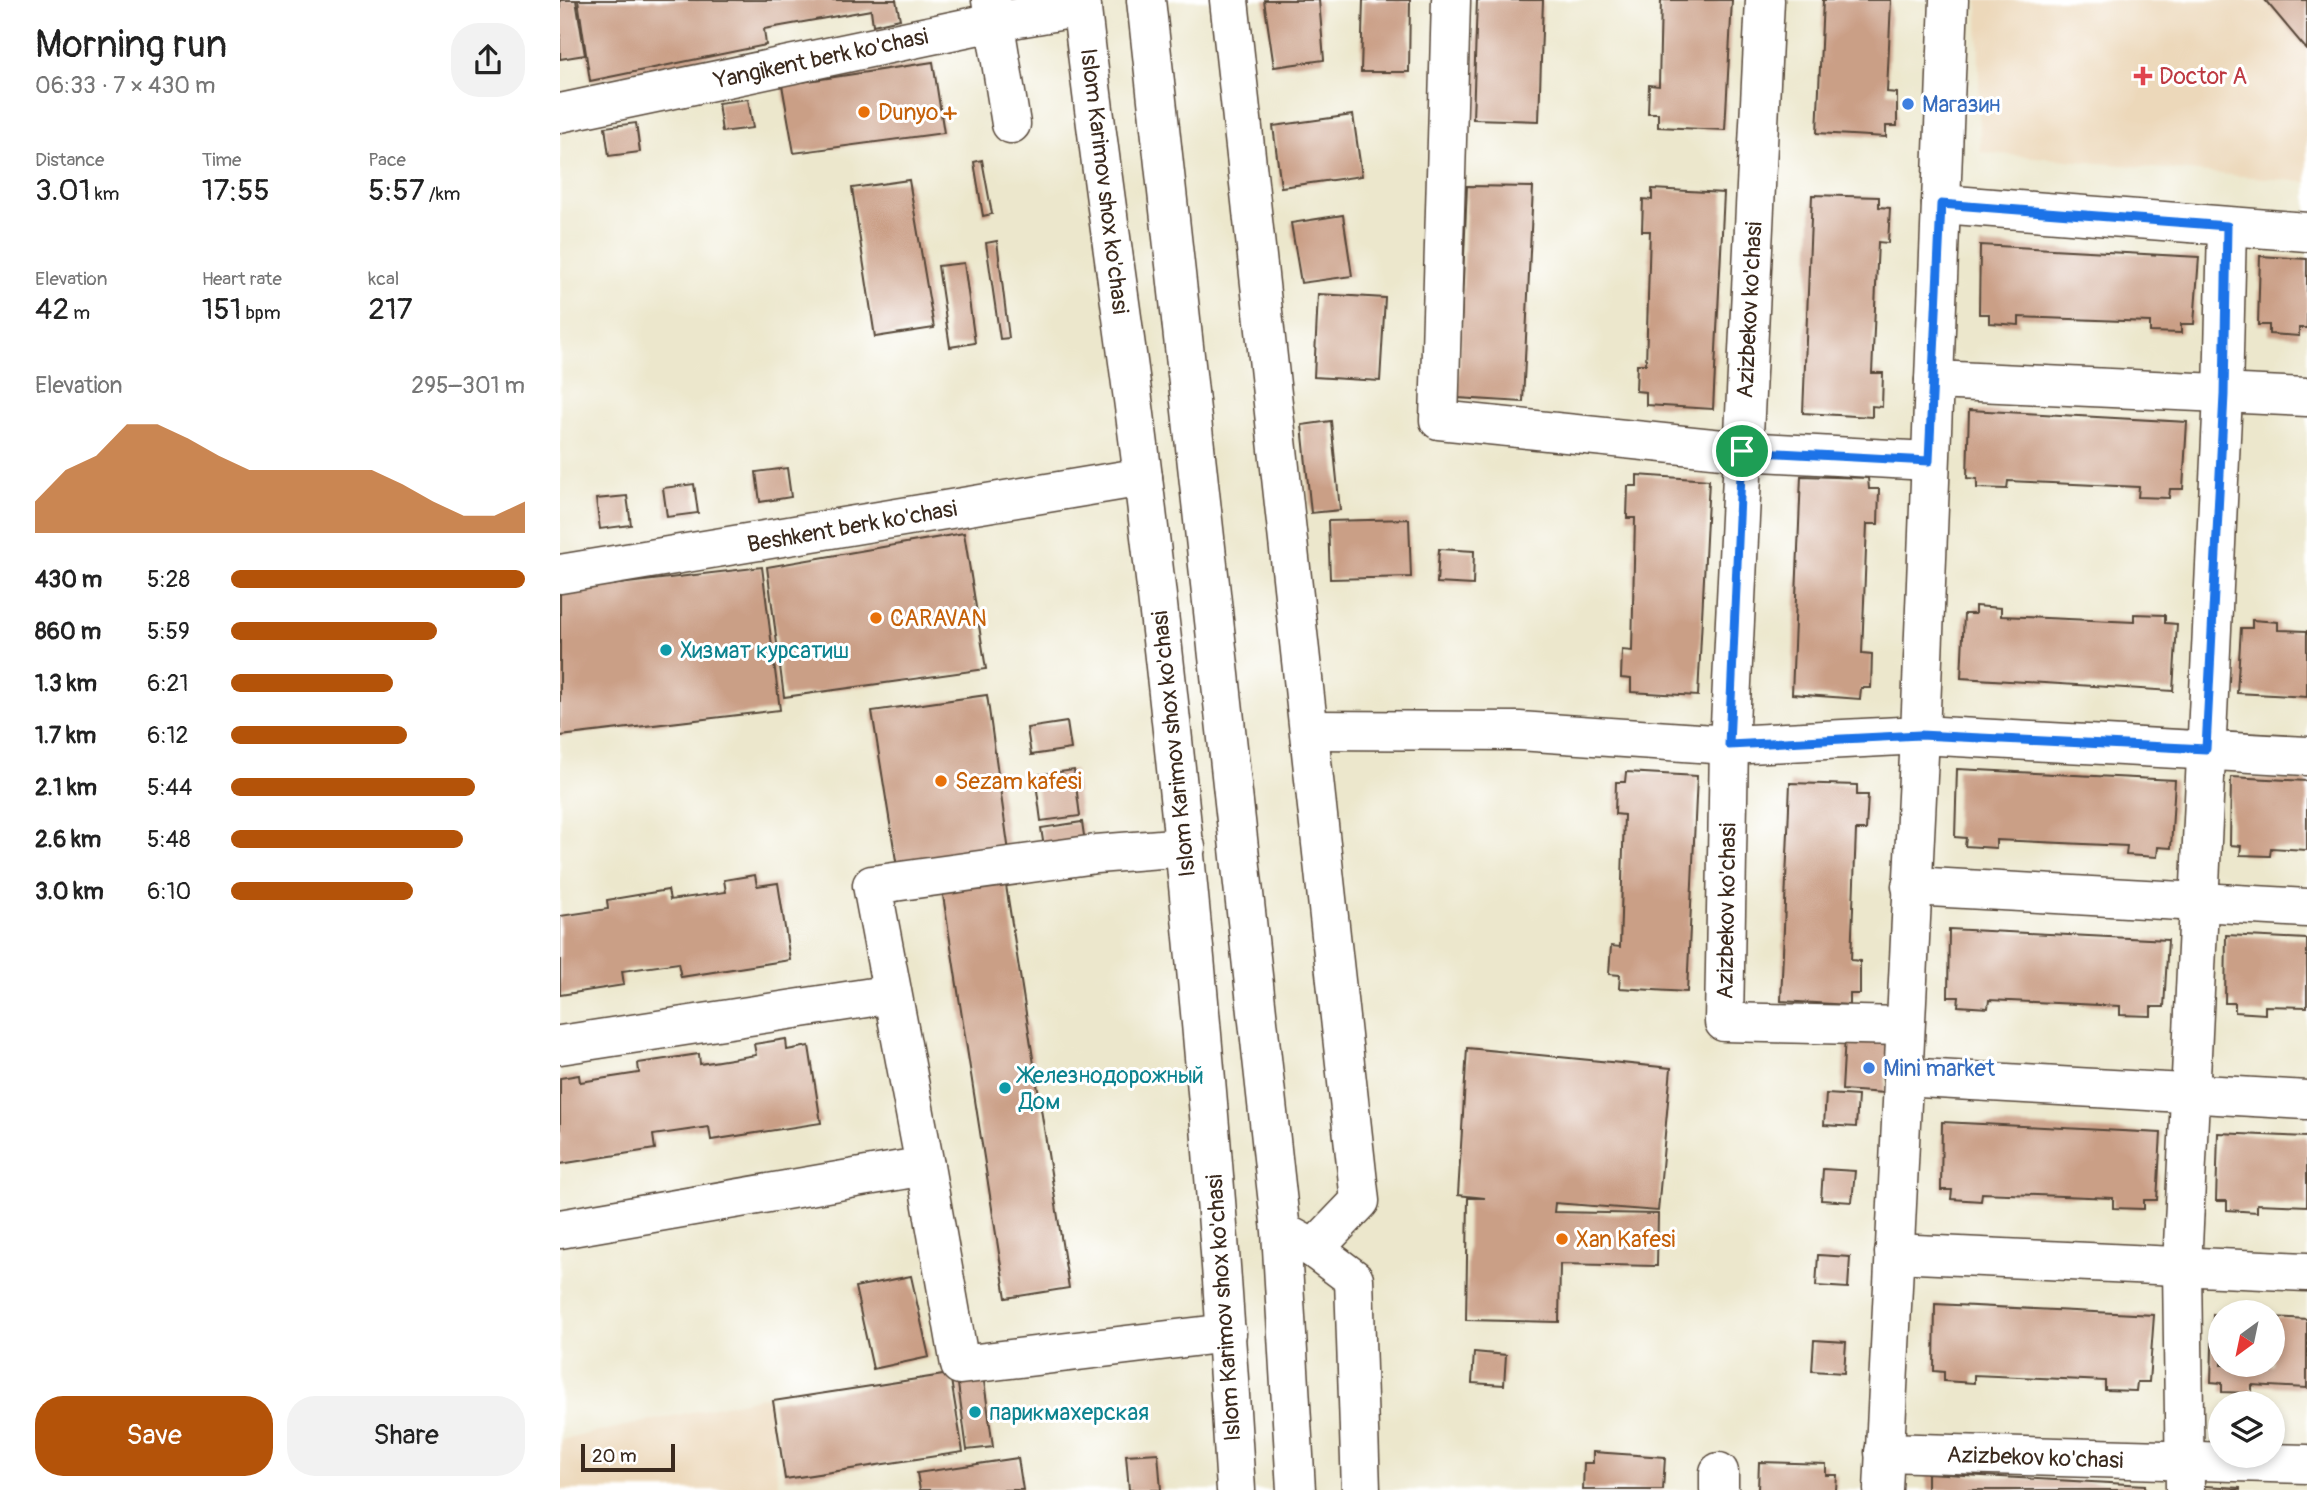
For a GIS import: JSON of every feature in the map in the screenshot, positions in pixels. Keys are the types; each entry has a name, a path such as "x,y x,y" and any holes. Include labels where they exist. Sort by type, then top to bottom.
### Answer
{"main road":[{"path":"1146,0 1281,1231 1296,1490"},
{"path":"1229,0 1360,1201 1314,1249"},
{"path":"1451,0 1439,420 1742,451 1929,461"},
{"name":"Azizbekov ko'chasi","path":"1765,0 1729,745 1724,1022 1904,1026"},
{"path":"1882,1490 1920,735 1949,0"},
{"name":"Yangikent berk ko'chasi","path":"560,113 992,11 1082,3"},
{"name":"Islom Karimov shox ko'chasi","path":"1082,3 1143,477 1186,847 1227,1333 1236,1490"},
{"path":"992,11 1011,124"},
{"path":"1941,204 2307,232"},
{"path":"2185,1476 2182,1267 2224,395 2227,226"},
{"path":"1934,380 2307,397"},
{"name":"Beshkent berk ko'chasi","path":"560,574 1143,477"},
{"path":"1165,667 1176,654 1202,648 1211,654 1219,668"},
{"path":"1308,730 1519,731 1729,745 1920,735 2307,756"},
{"path":"1186,847 1096,854 872,885 960,1365 1227,1333"},
{"path":"1911,886 2307,908"},
{"path":"560,1045 892,994"},
{"path":"1902,1077 2307,1100"},
{"path":"560,1229 925,1166"},
{"path":"1281,1231 1314,1249 1354,1279 1361,1490"},
{"path":"1894,1253 2307,1272"},
{"name":"Azizbekov ko'chasi","path":"1884,1452 2185,1476 2307,1464"}],"shaded area":[{"name":"Doctor A","path":"1978,0 2307,0 2307,182 1980,152"},
{"path":"767,1396 779,1490 560,1490 560,1440"}],"building":[{"path":"560,0 576,0 585,55 560,59"},
{"path":"578,0 896,0 900,19 873,25 871,10 764,29 766,45 590,81"},
{"path":"1264,0 1319,0 1324,60 1274,67"},
{"path":"1363,0 1410,0 1409,72 1361,72"},
{"path":"1477,0 1543,0 1539,121 1473,119"},
{"path":"1661,0 1732,0 1725,130 1658,127 1658,113 1648,113 1649,85 1659,86"},
{"path":"1823,0 1891,0 1887,92 1897,93 1897,126 1886,126 1886,137 1817,133"},
{"path":"2265,0 2307,0 2307,50"},
{"name":"Dunyo +","path":"933,62 944,133 794,153 782,85"},
{"path":"748,99 753,128 722,132 718,103"},
{"path":"1353,115 1362,176 1281,187 1273,126"},
{"path":"636,123 640,152 609,156 605,127"},
{"path":"982,160 992,214 983,216 974,162"},
{"path":"909,180 934,328 875,337 852,188"},
{"path":"1467,186 1533,187 1523,402 1458,398"},
{"path":"1652,189 1724,193 1713,409 1646,405 1646,392 1636,391 1637,364 1646,364 1650,231 1642,231 1643,199 1652,200"},
{"path":"1812,195 1879,197 1879,207 1890,208 1888,243 1878,242 1872,373 1883,373 1882,407 1872,406 1872,417 1803,413"},
{"path":"1343,215 1352,276 1301,283 1291,223"},
{"path":"997,241 1009,338 1000,339 986,243"},
{"path":"1980,245 2199,257 2194,324 2181,324 2181,333 2150,332 2150,322 2019,317 2019,325 1989,323 1989,314 1979,314"},
{"path":"2260,256 2307,259 2307,328 2299,328 2299,336 2269,334 2269,325 2258,325"},
{"path":"964,263 975,343 950,347 938,266"},
{"path":"1318,294 1385,298 1380,381 1314,377"},
{"path":"1969,410 2187,422 2183,489 2170,489 2169,498 2138,497 2139,487 2008,481 2007,489 1977,488 1977,479 1967,478"},
{"path":"1331,421 1340,510 1311,513 1302,425"},
{"path":"787,468 791,497 760,502 756,472"},
{"path":"1637,475 1709,480 1698,696 1631,692 1631,679 1621,678 1622,650 1632,651 1635,518 1627,518 1628,486 1637,486"},
{"path":"1801,476 1868,478 1869,489 1879,489 1878,524 1867,524 1862,653 1872,654 1871,688 1861,688 1860,699 1792,694"},
{"path":"694,484 698,513 667,517 663,488"},
{"path":"627,496 631,525 600,529 596,499"},
{"path":"1409,519 1411,577 1330,579 1328,521"},
{"name":"CARAVAN","path":"964,533 986,669 784,697 767,567"},
{"path":"1439,549 1474,551 1473,585 1437,583"},
{"name":"Хизмат курсатиш","path":"762,567 780,710 560,736 560,591"},
{"path":"1975,606 2001,608 2001,616 2134,622 2134,614 2165,615 2165,623 2177,624 2173,691 1961,678 1964,614 1975,614"},
{"path":"2252,620 2278,622 2278,630 2307,631 2307,697 2237,693 2241,628 2252,628"},
{"name":"Sezam kafesi","path":"987,695 1009,852 897,867 872,711"},
{"path":"1067,722 1071,749 1031,755 1027,728"},
{"path":"1957,769 2175,780 2171,848 2158,847 2157,857 2126,855 2127,846 1996,840 1996,848 1965,846 1966,838 1955,837"},
{"path":"1074,770 1080,816 1041,821 1035,775"},
{"path":"1626,772 1697,776 1687,992 1619,988 1620,975 1609,974 1611,946 1620,947 1624,815 1615,814 1616,782 1625,782"},
{"path":"2231,777 2307,781 2307,850 2271,848 2270,856 2240,855 2241,846 2230,845"},
{"path":"1790,783 1857,785 1857,795 1868,795 1866,830 1856,830 1851,960 1860,961 1860,994 1850,994 1850,1005 1781,1001"},
{"path":"1082,822 1086,849 1045,854 1041,828"},
{"path":"755,875 757,886 778,883 790,960 681,977 678,963 622,971 624,985 560,995 560,916 608,909 607,900 668,890 670,900 726,892 724,880"},
{"name":"Железнодорожный Дом","path":"1005,879 1069,1288 1006,1298 942,889"},
{"path":"1949,929 2168,940 2164,1007 2151,1007 2151,1016 2120,1015 2120,1006 1989,1000 1988,1008 1958,1006 1959,997 1948,997"},
{"path":"2226,935 2307,939 2307,1007 2265,1006 2265,1014 2235,1012 2235,1003 2225,1003"},
{"path":"1845,1036 1889,1040 1885,1093 1842,1090"},
{"path":"786,1039 787,1050 809,1046 821,1123 711,1140 709,1127 653,1135 655,1149 560,1164 560,1078 579,1075 580,1082 639,1073 638,1063 699,1054 700,1064 756,1055 754,1044"},
{"path":"1467,1048 1671,1068 1658,1211 1555,1203 1554,1212 1658,1214 1657,1266 1560,1264 1559,1322 1466,1320 1468,1198 1485,1198 1458,1195"},
{"path":"1826,1094 1858,1096 1856,1127 1824,1125"},
{"path":"1942,1122 2161,1133 2157,1200 2144,1200 2144,1209 2113,1208 2113,1198 1982,1193 1981,1201 1951,1199 1952,1190 1941,1190"},
{"path":"2218,1133 2307,1137 2307,1206 2257,1204 2257,1212 2227,1210 2227,1201 2216,1201"},
{"path":"1823,1169 1855,1171 1852,1202 1821,1200"},
{"path":"1818,1255 1850,1257 1848,1288 1816,1286"},
{"path":"911,1276 929,1357 873,1369 855,1287"},
{"path":"1935,1304 2154,1315 2149,1382 2137,1382 2136,1391 2105,1390 2105,1381 1974,1375 1974,1383 1944,1381 1944,1372 1934,1371"},
{"path":"2286,1318 2307,1319 2307,1388 2252,1385 2252,1391 2222,1391 2222,1383 2211,1382 2211,1377 2286,1377"},
{"path":"1814,1340 1846,1342 1844,1373 1812,1371"},
{"path":"1474,1352 1506,1355 1504,1385 1472,1383"},
{"path":"950,1374 963,1452 785,1479 773,1401"},
{"name":"парикмахерская","path":"983,1374 993,1447 967,1450 957,1377"},
{"path":"1593,1452 1665,1457 1663,1490 1583,1490 1584,1463 1593,1463"},
{"path":"1158,1453 1161,1490 1129,1490 1126,1455"},
{"path":"1018,1458 1023,1490 920,1490 917,1473"},
{"path":"1759,1462 1826,1464 1826,1475 1837,1475 1836,1490 1758,1490"},
{"path":"1927,1473 2145,1485 2145,1490 1927,1490"},
{"path":"2204,1486 2240,1488 2240,1490 2203,1490"}],"place":[{"name":"Doctor A","path":"2143,76"},
{"name":"Магазин","path":"1908,104"},
{"name":"Dunyo +","path":"864,112"},
{"name":"CARAVAN","path":"876,618"},
{"name":"Хизмат курсатиш","path":"666,650"},
{"name":"Sezam kafesi","path":"941,781"},
{"name":"Mini market","path":"1869,1068"},
{"name":"Железнодорожный Дом","path":"1005,1088"},
{"name":"Xan Kafesi","path":"1562,1239"},
{"name":"парикмахерская","path":"975,1412"}],"route":[{"path":"1941,204 2227,226 2224,395 2206,749 1920,735 1729,745 1742,451 1929,461 1941,204"}]}
